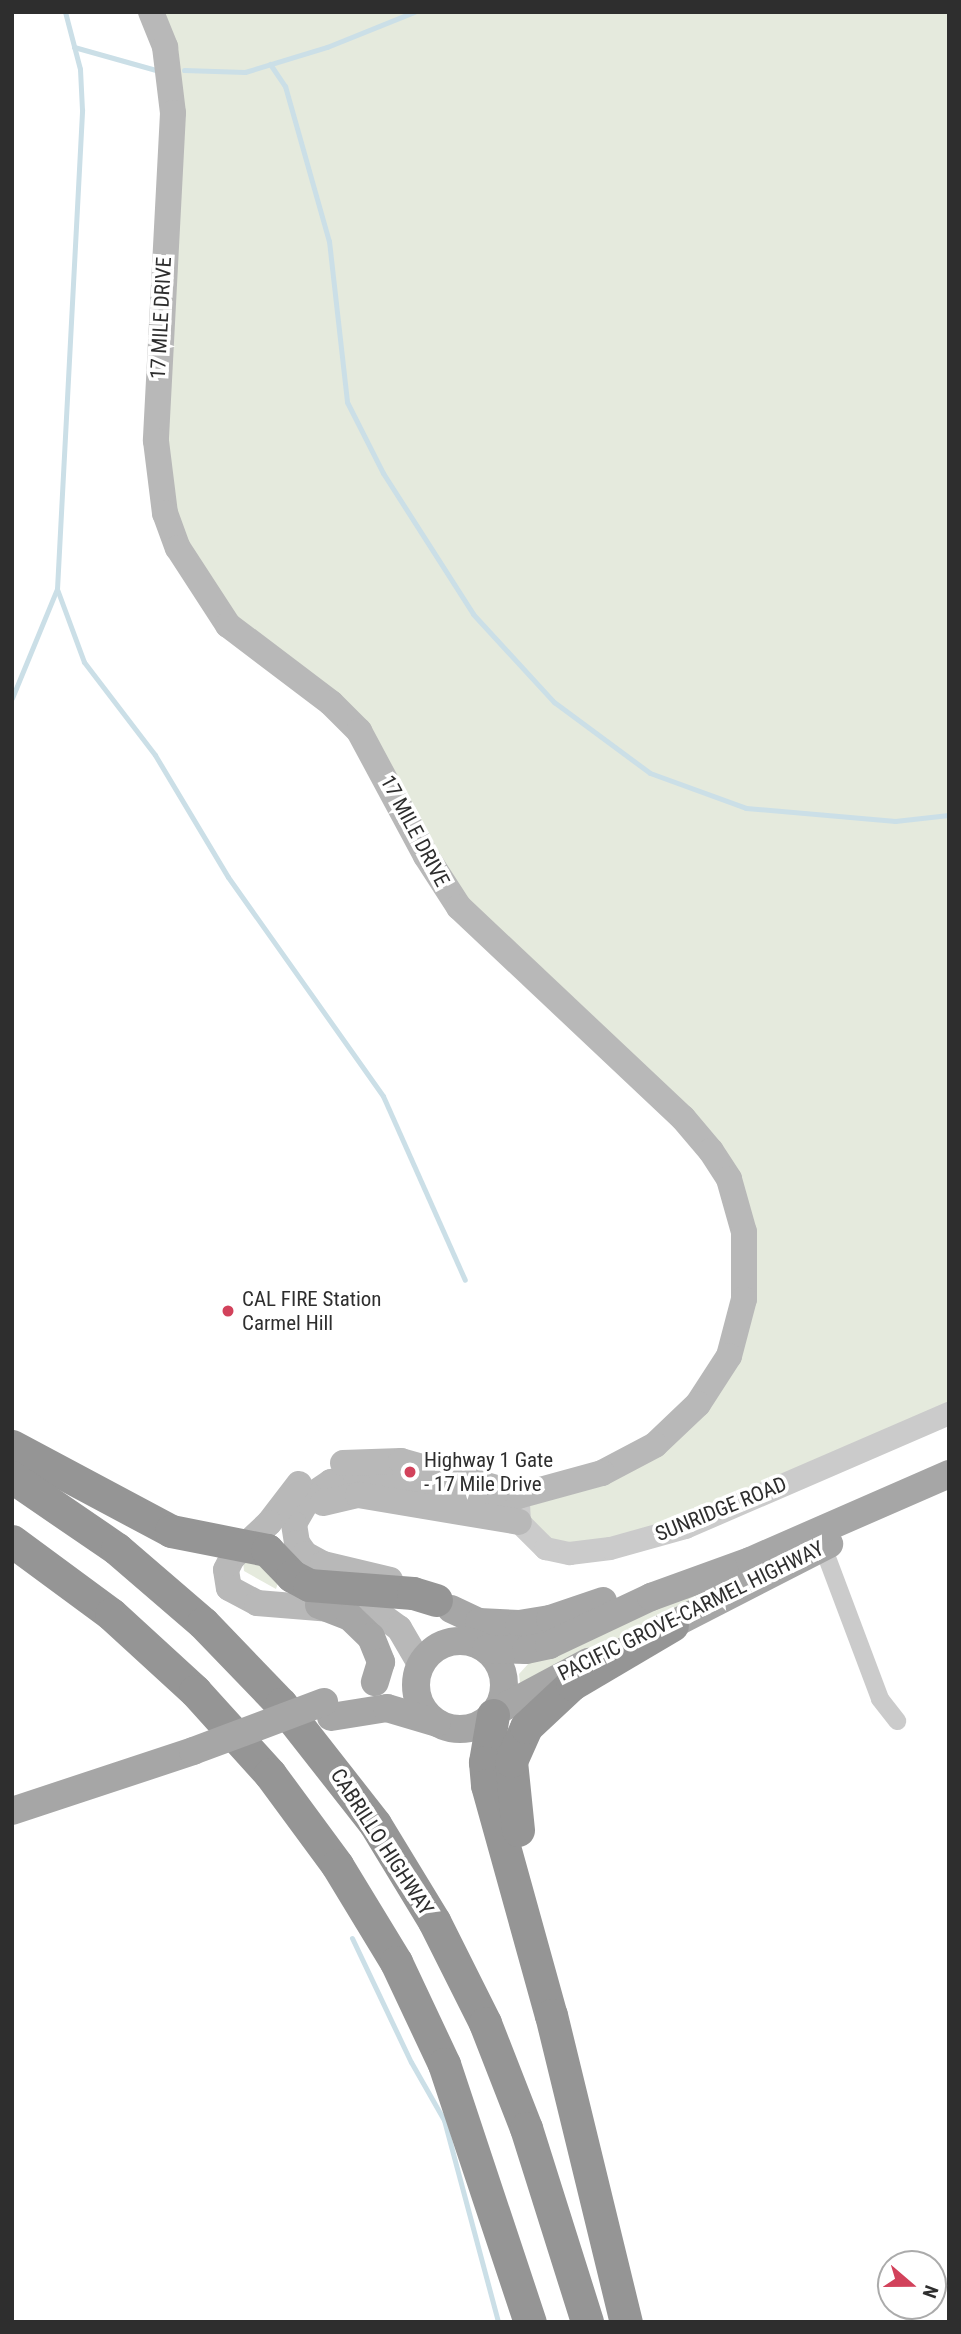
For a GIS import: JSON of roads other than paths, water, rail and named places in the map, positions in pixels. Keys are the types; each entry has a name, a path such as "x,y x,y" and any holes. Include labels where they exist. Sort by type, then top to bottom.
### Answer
{"highway":[{"path":"12,1446 171,1531 207,1542 246,1544 267,1550 292,1576 309,1585 413,1593 444,1605"},
{"name":"CABRILLO HIGHWAY","path":"12,1477 117,1549 212,1632 298,1724 375,1824 434,1921 485,2023 526,2128 587,2322"},
{"path":"12,1541 51,1568 139,1639 221,1718 293,1804 358,1896 413,1996 444,2064 530,2322"},
{"path":"12,1549 51,1568"},
{"path":"551,2015 513,1796 515,1748 526,1727 562,1691 672,1625"},
{"path":"494,1713 485,1762 487,1785 551,2015 626,2322"}],"main road":[{"name":"17 MILE DRIVE","path":"151,12 165,47 173,113 156,441 165,513 178,548 228,625 331,703 359,731 426,856 459,907 704,1143 729,1179 744,1232 747,1266 738,1328 715,1382 698,1404 655,1445 632,1459 564,1486 518,1509 478,1498 376,1478 348,1477 324,1486 304,1502 294,1524 300,1550 317,1562 407,1584 467,1622 482,1647"},
{"path":"437,1723 418,1701 419,1667 399,1628 384,1616 319,1605 257,1602 233,1592 226,1570 246,1544 307,1478 358,1460 433,1468 518,1509"},
{"name":"PACIFIC GROVE-CARMEL HIGHWAY","path":"482,1647 526,1650 549,1645 687,1583 750,1561 949,1474"},
{"name":"PACIFIC GROVE-CARMEL HIGHWAY","path":"494,1713 566,1672 672,1625 823,1547 921,1487"},
{"path":"444,1605 488,1624 530,1623 632,1592 687,1583"},
{"path":"319,1605 350,1617 372,1637 381,1662 374,1682"},
{"path":"12,1811 270,1725 327,1709 374,1682 403,1670 419,1667 445,1644 482,1647 503,1676 503,1694 494,1713 467,1729 387,1708 327,1709"}],"street":[{"name":"SUNRIDGE ROAD","path":"518,1509 538,1544 560,1553 647,1540 949,1413"},
{"path":"823,1547 880,1699 897,1721"}],"waterway":[{"path":"12,698 57,589 82,110 80,69 65,12"},
{"path":"184,70 245,72 327,47 414,12"},
{"path":"74,47 156,70"},
{"path":"270,64 285,86 329,241 347,402 383,473 473,614 554,702 650,773 746,808 895,821 949,815"},
{"path":"57,589 84,662 155,755 228,877 383,1096 465,1280"},
{"path":"352,1938 411,2062 444,2120 498,2322"}],"place":[{"name":"CAL FIRE Station Carmel Hill","path":"228,1311"},
{"name":"Highway 1 Gate - 17 Mile Drive","path":"410,1472"}]}
